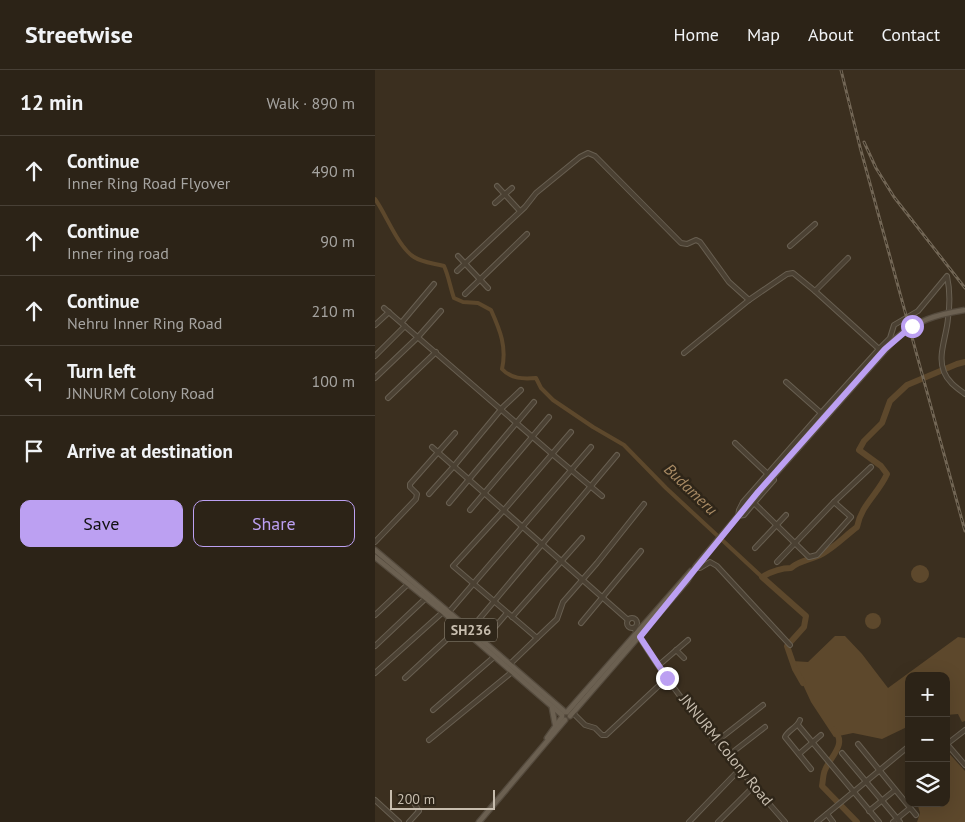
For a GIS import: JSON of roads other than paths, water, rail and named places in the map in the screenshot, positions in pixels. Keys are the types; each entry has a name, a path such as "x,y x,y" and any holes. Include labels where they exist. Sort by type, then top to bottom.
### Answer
{"main road":[{"path":"541,748 555,725 566,715 637,632 687,581 696,566 738,516 895,339 912,326 926,319 965,310"},
{"name":"SH236","path":"375,550 561,708 566,715"},
{"name":"SH236","path":"375,557 443,612 552,708 566,715"},
{"path":"479,822 566,715 637,632"},
{"path":"561,708 571,707"},
{"path":"552,708 555,725"}],"street":[{"path":"457,271 520,211 536,193 585,154 592,154 681,243 687,244 696,240 700,242 729,282 749,300"},
{"path":"497,186 520,211"},
{"path":"495,203 512,188"},
{"path":"790,246 815,224"},
{"path":"465,294 527,234"},
{"path":"458,256 488,288"},
{"path":"815,291 848,258"},
{"path":"684,353 749,300 790,272 815,291 879,349"},
{"path":"735,443 767,475 774,480 744,515 738,516 743,502 767,475 821,414 879,349 890,338 894,325 918,310 947,276 949,317 942,354 942,367 951,383 965,394"},
{"path":"375,356 435,284"},
{"path":"384,308 518,422 551,454 602,496"},
{"path":"375,378 418,337 441,311"},
{"path":"375,325 389,312"},
{"path":"388,398 436,352"},
{"path":"786,382 821,414"},
{"path":"429,494 501,408 521,390"},
{"path":"449,503 534,402"},
{"path":"470,510 549,417"},
{"path":"537,638 453,566 571,432"},
{"path":"375,542 416,499 417,494 410,487 410,484 455,433"},
{"path":"433,447 628,620 628,626 637,632"},
{"path":"449,612 591,447"},
{"path":"470,630 617,455"},
{"path":"777,562 834,502 871,468"},
{"path":"754,503 809,557 817,555 851,517 834,502"},
{"path":"510,664 557,619 563,602 644,504"},
{"path":"755,548 786,515"},
{"path":"511,617 582,538"},
{"path":"581,622 641,551"},
{"path":"696,566 700,568 710,562 717,566 790,645"},
{"path":"375,615 408,584"},
{"path":"375,646 426,598"},
{"path":"375,673 443,612"},
{"path":"483,641 507,613"},
{"path":"628,620 632,618 637,620 637,632"},
{"path":"405,678 460,627"},
{"name":"JNNURM Colony Road","path":"637,632 667,678 785,822"},
{"path":"659,665 688,640"},
{"path":"676,650 683,658"},
{"path":"433,710 494,656"},
{"path":"429,740 512,672"},
{"path":"566,715 595,728 601,735 607,735 667,678"},
{"path":"717,741 763,705"},
{"path":"811,769 785,737 799,722 828,761 879,822"},
{"path":"729,756 765,727"},
{"path":"950,742 965,730"},
{"path":"799,754 821,735"},
{"path":"858,744 916,815"},
{"path":"950,747 964,762"},
{"path":"817,822 905,749"},
{"path":"842,753 899,820"},
{"path":"689,822 740,769"},
{"path":"718,822 754,786"},
{"path":"869,811 895,790"},
{"path":"375,800 399,822"},
{"path":"409,822 419,811 415,803"},
{"path":"893,822 899,820 910,808"},
{"path":"827,814 833,822"},
{"path":"693,818 697,822"}],"waterway":[{"name":"Budameru","path":"375,199 408,252 421,261 444,266 454,298 463,302 478,303 491,310 502,339 504,353 502,369 509,375 517,378 536,378 541,388 553,400 624,445 666,488 762,577"},
{"name":"Budameru","path":"803,683 795,669 787,646 804,627 806,616 762,577 776,570 791,568 798,563 822,554 857,527 862,512 887,474 881,466 859,450 864,441 882,423 890,401 907,385 965,362"},
{"path":"834,730 838,735 839,745 827,765 822,786 857,822"}],"railway":[{"path":"841,70 860,147 965,531"},
{"path":"864,142 876,168 894,197 965,288"}]}
